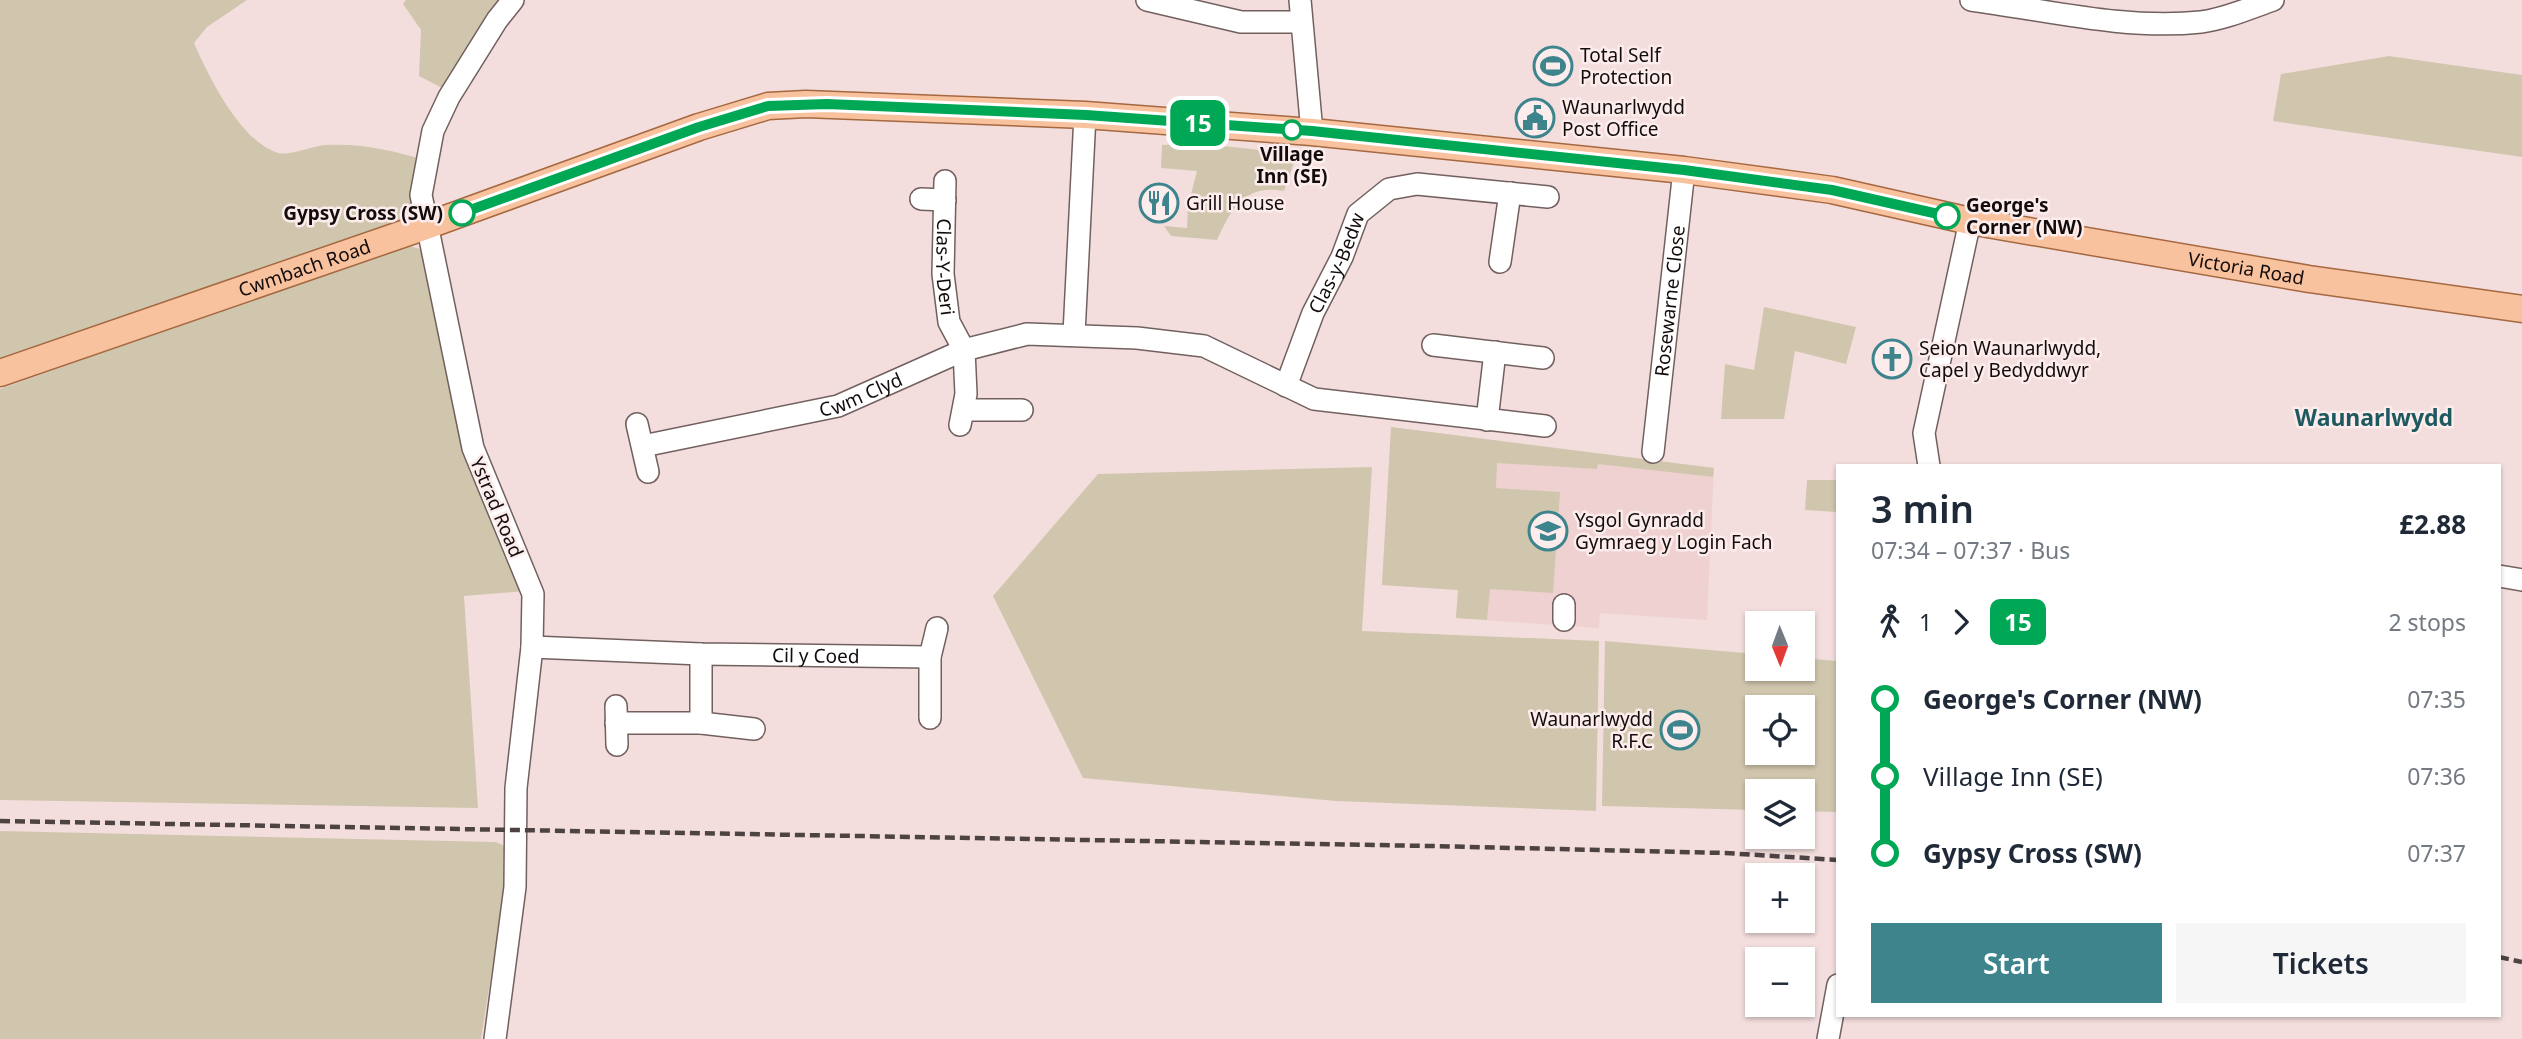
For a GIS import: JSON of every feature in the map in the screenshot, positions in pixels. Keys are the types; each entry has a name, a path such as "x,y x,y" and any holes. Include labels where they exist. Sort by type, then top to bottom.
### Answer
{"main road":[{"name":"Cwmbach Road","path":"0,373 426,226 699,127 768,106 870,104 1086,115 1312,131 1684,170"},
{"name":"Victoria Road","path":"1684,170 1832,190 1970,222 2296,276 2522,309"}],"street":[{"name":"Ystrad Road","path":"497,1037 515,887 516,788 532,647 533,594 472,448 421,195 433,131 449,97 513,0"},
{"path":"1147,0 1241,22 1300,22"},
{"path":"1300,0 1312,131"},
{"path":"1972,0 2120,21 2162,23 2203,22 2273,0"},
{"path":"1074,334 1086,115"},
{"name":"Rosewarne Close","path":"1659,439 1684,170"},
{"name":"Clas-y-Bedw","path":"1286,386 1313,313 1342,257 1358,214 1389,189 1417,184 1548,197"},
{"name":"Clas-Y-Deri","path":"921,199 945,191 943,274 949,322 964,350"},
{"path":"1500,262 1510,193"},
{"path":"1929,464 1924,433 1970,222"},
{"name":"Cwm Clyd","path":"643,446 838,406 964,350 1027,334 1074,334 1205,346 1314,399 1545,426"},
{"path":"1433,345 1543,358"},
{"path":"964,350 962,417 1022,410"},
{"path":"1487,420 1495,352"},
{"path":"637,424 648,472"},
{"path":"2501,576 2522,580"},
{"path":"930,718 930,657 937,628"},
{"name":"Cil y Coed","path":"532,647 701,654 930,657"},
{"path":"701,654 701,723"},
{"path":"617,745 616,714 754,729"},
{"path":"1828,1039 1836,996"}],"shaded area":[{"path":"0,0 247,0 207,27 194,43 217,90 239,122 251,136 278,153 326,145 351,145 422,159 418,218 0,366"},
{"path":"406,0 505,0 448,91 419,76 421,30 403,4"},
{"path":"2389,56 2522,75 2522,157 2273,121 2281,74"},
{"path":"1195,143 1297,154 1284,191 1259,191 1249,195 1234,209 1217,240 1171,236 1164,226 1187,228 1188,206 1197,171 1161,168 1162,145"},
{"path":"407,245 423,250 470,450 526,591 464,596 478,808 0,800 0,389"},
{"path":"1764,307 1856,327 1846,364 1795,351 1784,419 1721,419 1725,364 1754,370"},
{"name":"Ysgol Gynradd Gymraeg y Login Fach","path":"1391,427 1714,468 1707,620 1600,613 1599,628 1456,618 1458,590 1382,585"},
{"path":"1391,427 1714,468 1713,477 1598,464 1597,469 1497,463 1496,488 1560,492 1553,593 1490,589 1487,620 1456,618 1458,590 1382,585"},
{"path":"1372,467 1362,631 1599,641 1596,811 1336,801 1083,778 993,596 1098,474"},
{"path":"1807,480 1836,480 1836,512 1805,510"},
{"name":"Waunarlwydd R.F.C","path":"1605,641 1745,653 1745,681 1815,681 1815,659 1836,661 1836,812 1815,811 1815,779 1745,779 1745,810 1602,806"},
{"path":"0,831 496,842 509,848 509,862 481,1039 0,1039"}],"railway":[{"path":"0,821 1430,846 1725,853 1836,860"},
{"path":"2501,957 2522,962"}],"bus line":[{"name":"15","path":"462,213 699,127 768,106 870,104 1086,115 1312,131 1684,170 1832,190 1947,216"}],"place":[{"name":"Total Self Protection","path":"1553,66"},
{"name":"Waunarlwydd Post Office","path":"1535,118"},
{"name":"Village Inn (SE)","path":"1292,130"},
{"name":"Grill House","path":"1159,203"},
{"name":"Gypsy Cross (SW)","path":"462,213"},
{"name":"George's Corner (NW)","path":"1947,216"},
{"name":"Seion Waunarlwydd, Capel y Bedyddwyr","path":"1892,359"},
{"name":"Ysgol Gynradd Gymraeg y Login Fach","path":"1548,531"},
{"name":"Waunarlwydd R.F.C","path":"1680,730"}],"district":[{"name":"Waunarlwydd","path":"2374,418"}]}
